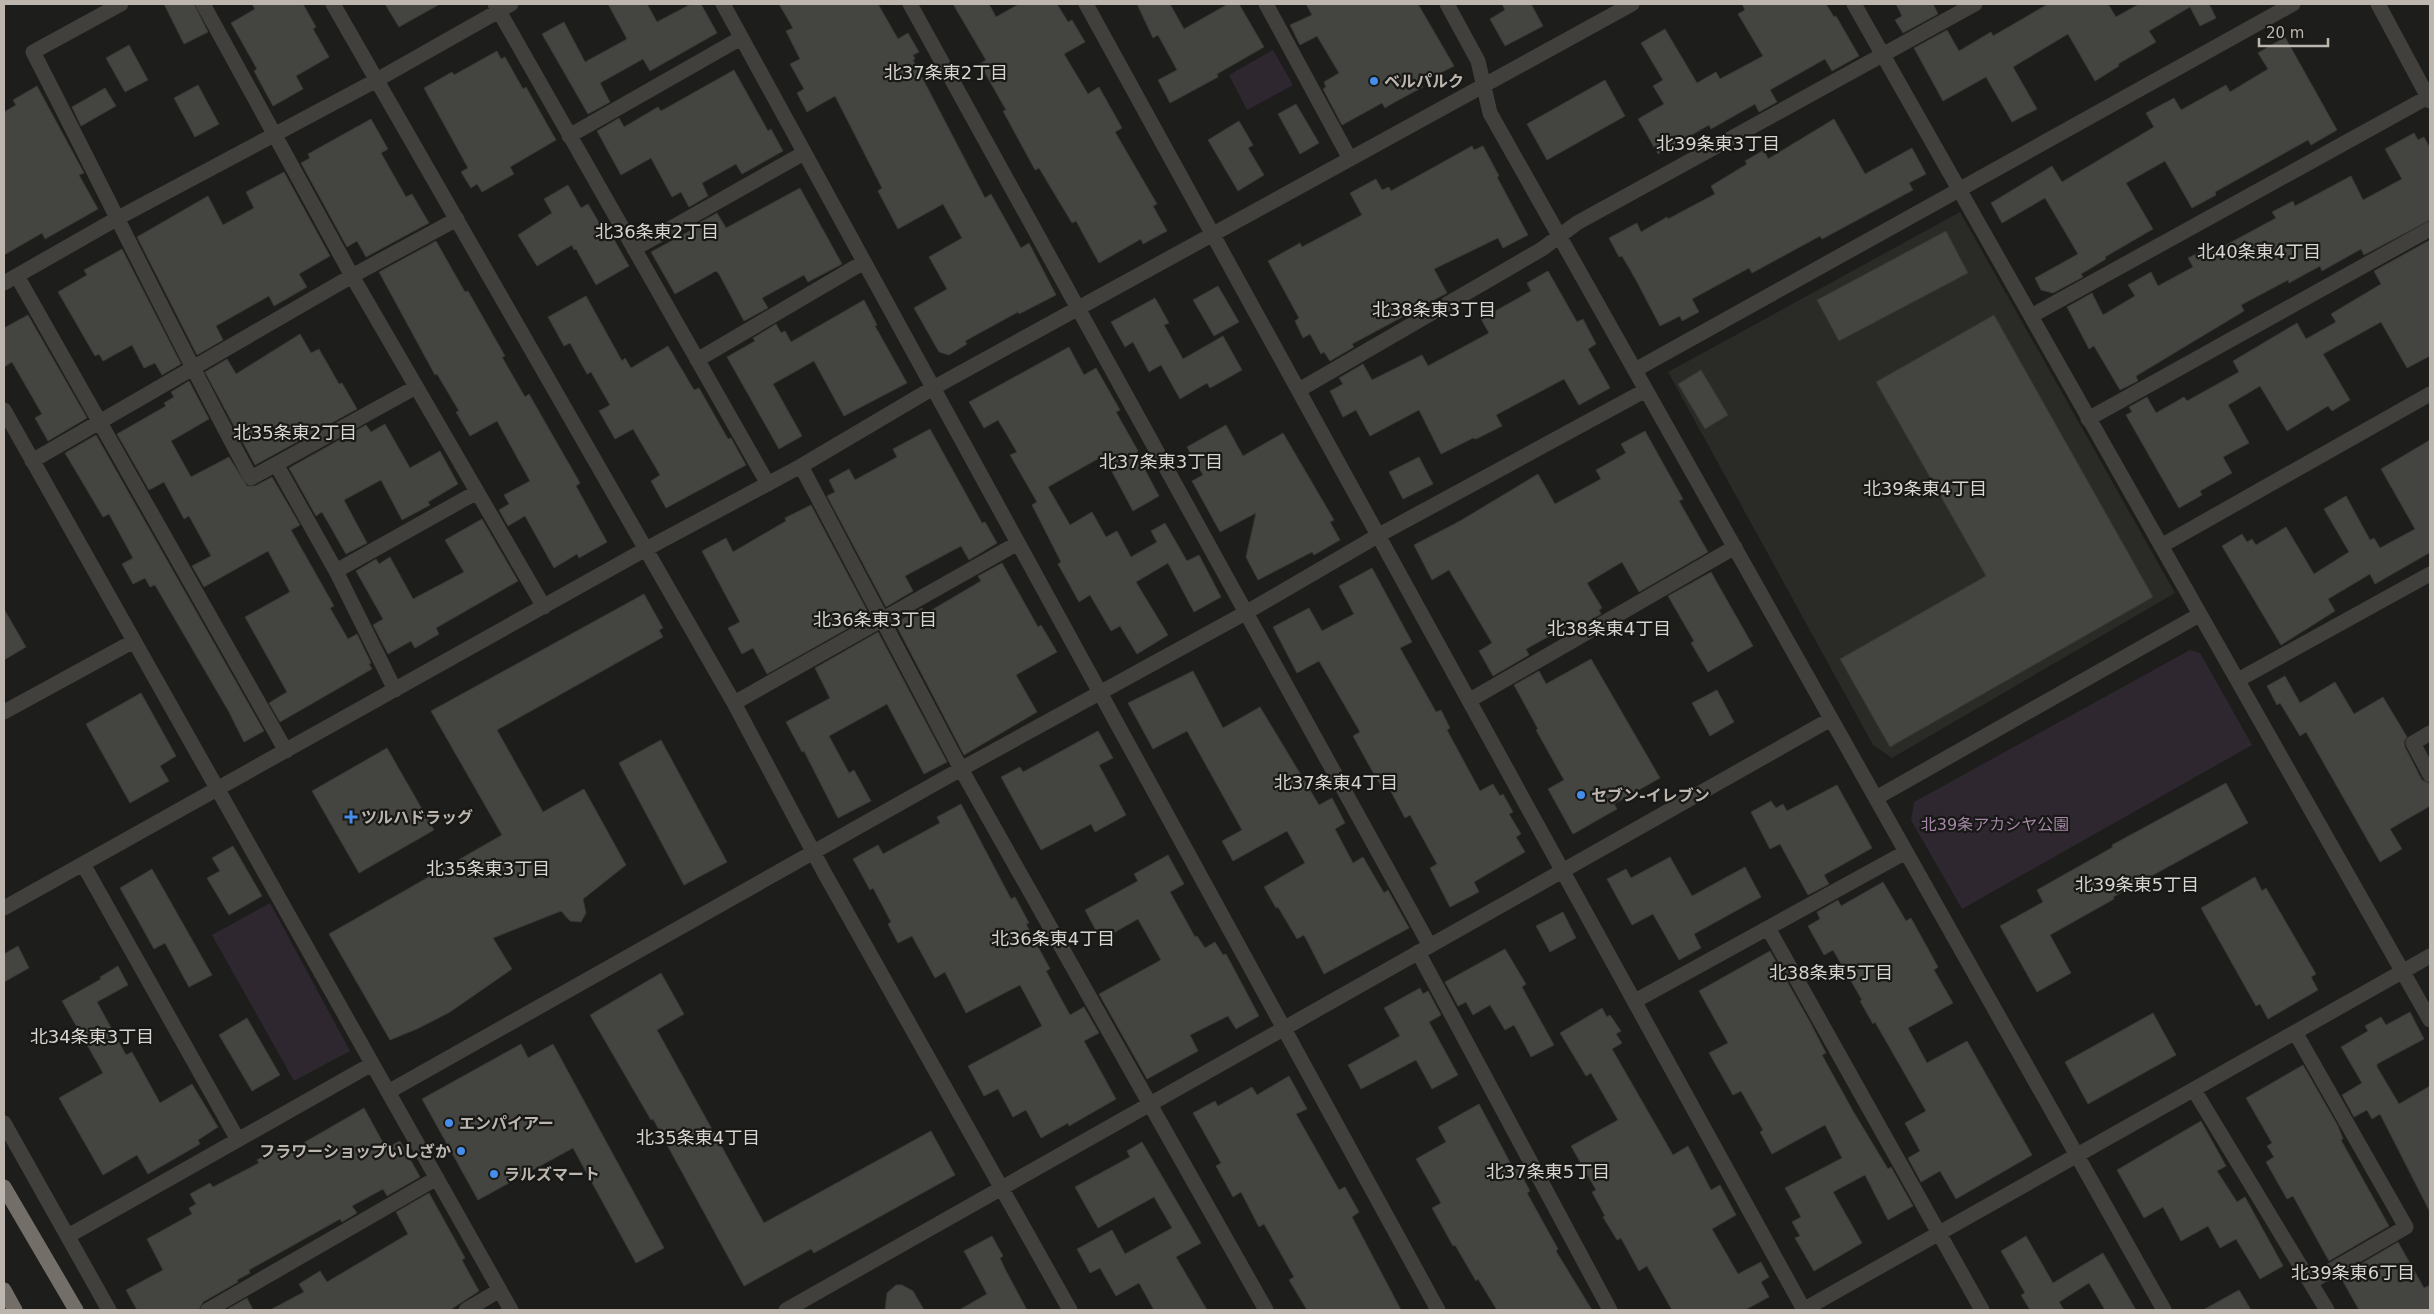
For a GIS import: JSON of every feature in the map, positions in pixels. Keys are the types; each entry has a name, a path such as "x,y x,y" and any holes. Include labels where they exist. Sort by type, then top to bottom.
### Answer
{"highway":[{"path":"4,1187 76,1310"},
{"path":"4,1290 15,1310"},
{"path":"4,1301 8,1310"}],"street":[{"path":"121,4 33,52 118,218 192,369 251,478 416,387"},
{"path":"203,4 352,276 544,607"},
{"path":"333,4 375,81 458,219 734,703 813,852 1070,1310"},
{"path":"723,4 1438,1310"},
{"path":"910,4 1247,612 1424,949 1610,1310"},
{"path":"1086,4 1804,1310 2430,956"},
{"path":"1266,4 1350,159"},
{"path":"1447,4 1478,61 1490,113 2164,1310"},
{"path":"4,908 646,549 801,466 933,388 1632,4"},
{"path":"1854,4 2430,1020"},
{"path":"1299,390 1542,249 1578,223 1975,4"},
{"path":"1635,370 2293,4"},
{"path":"2031,316 2429,99 2378,4"},
{"path":"286,751 100,422 10,280 118,218 274,133 375,81 502,6 569,136 768,484"},
{"path":"569,136 741,38"},
{"path":"634,249 804,153"},
{"path":"32,461 352,276 458,219"},
{"path":"2088,418 2430,229"},
{"path":"697,360 864,262"},
{"path":"388,1092 961,769 1247,612 1379,535 1646,390"},
{"path":"2161,546 2430,394"},
{"path":"4,410 511,1310"},
{"path":"276,464 336,571 395,690"},
{"path":"801,466 883,618 961,769 1266,1310"},
{"path":"336,571 477,492"},
{"path":"734,703 1018,543"},
{"path":"1470,700 1735,547"},
{"path":"2238,680 2430,574"},
{"path":"1876,798 2199,615"},
{"path":"4,712 134,641"},
{"path":"795,1308 1001,1188 1831,718"},
{"path":"2430,733 2413,743 2430,775"},
{"path":"1635,1001 1906,852"},
{"path":"83,864 238,1140"},
{"path":"1768,928 1982,1310"},
{"path":"2295,1032 2406,1227 2311,1282"},
{"path":"68,1236 372,1064"},
{"path":"2194,1090 2327,1310"},
{"path":"4,1124 109,1310"},
{"path":"208,1310 437,1178"},
{"path":"466,1310 500,1290"}],"shaded area":[{"path":"1960,212 2175,593 1892,758 1873,745 1668,372"}],"green space":[{"path":"1273,50 1293,85 1247,110 1229,75"},
{"name":"北39条アカシヤ公園","path":"2190,650 2200,653 2252,745 1962,909 1911,820 1914,802"},
{"path":"270,903 350,1051 294,1081 212,935"}],"building":[{"path":"164,4 194,4 208,32 184,44"},
{"path":"252,4 303,4 316,27 313,29 329,57 296,76 303,89 273,106 254,71 257,69 231,23 255,9"},
{"path":"385,4 440,4 399,27"},
{"path":"608,4 647,4 657,22 691,4 701,4 717,33 650,71 643,59 600,83 610,102 588,114 542,34 564,22 585,62 627,39"},
{"path":"779,4 878,4 898,39 908,33 919,52 913,55 915,59 913,60 985,198 991,194 1021,248 1029,243 1056,295 1019,314 1018,312 965,341 967,344 949,355 939,352 914,308 947,289 929,257 962,238 943,204 898,229 878,191 882,188 835,96 807,112 797,93 804,89 790,64 800,59 786,31 793,28"},
{"path":"953,4 989,4 996,17 1019,4 1057,4 1068,22 1072,20 1085,42 1064,54 1088,94 1099,87 1122,128 1115,132 1157,204 1153,206 1167,231 1143,244 1141,239 1099,263 1076,221 1072,223 1039,168 1035,170 1003,111 1006,110 980,64 986,60"},
{"path":"1137,4 1170,4 1184,29 1228,4 1239,4 1264,47 1217,74 1218,77 1170,103 1158,80 1177,70 1158,35 1153,38"},
{"path":"1306,4 1418,4 1454,66 1421,83 1423,87 1385,108 1382,103 1342,125 1323,89 1326,87 1324,82 1339,73 1317,36 1300,45 1290,25 1312,15"},
{"path":"1502,4 1531,4 1543,26 1505,46 1490,19 1505,10"},
{"path":"1742,4 1826,4 1834,17 1836,16 1859,56 1832,71 1825,59 1770,90 1777,102 1759,112 1755,104 1711,129 1709,125 1658,154 1638,119 1664,104 1653,86 1663,80 1641,43 1665,29 1697,83 1716,72 1720,79 1763,56 1738,14 1745,10"},
{"path":"1896,4 1933,4 1938,14 1903,33 1895,20 1902,16"},
{"path":"2048,4 2108,4 2116,17 2139,4 2209,4 2216,18 2200,26 2190,7 2149,31 2156,42 2118,64 2119,66 2095,81 2068,34 2013,67 2037,109 2012,122 1986,77 1943,101 1914,48 1947,30 1959,51 1991,32 1993,36"},
{"path":"2285,37 2337,130 2311,145 2308,140 2215,192 2216,195 2192,208 2165,161 2126,183 2153,229 2105,257 2106,259 2081,274 2083,277 2053,293 2041,290 2035,278 2078,254 2045,198 2002,223 1991,203 2052,166 2062,182 2154,127 2146,113 2174,98 2181,110 2226,85 2230,92 2268,69 2258,53"},
{"path":"129,45 148,80 125,92 106,58"},
{"path":"497,51 501,59 505,57 523,89 526,87 556,140 510,167 514,174 482,192 477,184 471,188 461,172 468,168 424,88 452,72 454,75"},
{"path":"734,70 768,131 771,129 783,151 742,174 736,164 702,183 708,196 689,207 681,192 672,197 651,158 621,175 597,131 619,118 624,127 658,107 661,111"},
{"path":"1605,80 1625,116 1547,160 1527,124"},
{"path":"198,85 219,124 195,137 174,98"},
{"path":"37,86 84,173 79,175 98,209 45,239 42,233 4,255 4,112 16,105 13,100"},
{"path":"105,88 116,106 81,126 72,107"},
{"path":"1296,104 1319,143 1300,154 1278,114"},
{"path":"371,119 388,149 381,153 406,197 412,194 429,223 366,257 357,241 347,247 301,163 310,158 308,154"},
{"path":"1834,119 1865,174 1912,148 1926,174 1909,183 1913,190 1822,239 1820,236 1752,273 1749,268 1692,299 1699,312 1682,321 1680,316 1660,326 1636,280 1622,256 1619,257 1609,238 1637,223 1641,232 1667,217 1668,219 1715,194 1711,186 1747,164 1745,161 1764,150 1768,159"},
{"path":"1239,121 1253,145 1248,148 1264,175 1238,191 1208,140"},
{"path":"2414,133 2418,140 2424,137 2430,148 2430,220 2364,255 2361,249 2322,271 2320,266 2289,283 2288,280 2241,305 2244,311 2136,376 2138,381 2120,390 2094,346 2089,349 2067,307 2092,293 2103,315 2135,296 2128,285 2151,272 2158,286 2193,267 2188,258 2210,247 2213,252 2276,218 2272,212 2293,201 2295,206 2351,176 2363,200 2402,179 2385,149"},
{"path":"1472,146 1474,150 1483,146 1528,235 1503,248 1498,238 1434,269 1447,293 1352,344 1354,347 1330,361 1324,352 1321,354 1310,334 1303,338 1295,321 1299,318 1268,261 1300,243 1302,247 1362,215 1350,193 1376,179 1382,190 1389,187 1391,191"},
{"path":"284,172 330,256 299,274 307,287 274,306 269,296 216,326 223,340 197,355 137,237 208,196 223,225 254,208 246,192"},
{"path":"568,185 581,208 588,204 607,236 611,234 629,266 596,285 572,245 537,266 518,235 552,213 544,199"},
{"path":"800,188 842,264 808,282 804,275 762,298 768,308 744,321 716,271 675,294 651,252 699,226 697,224 717,213 726,228"},
{"path":"1946,231 1968,273 1839,341 1817,300"},
{"path":"2430,240 2430,356 2407,368 2381,322 2323,354 2350,400 2332,411 2328,406 2287,431 2260,386 2228,405 2249,443 2223,457 2232,473 2200,491 2202,495 2179,508 2126,415 2132,412 2129,407 2147,397 2156,413 2184,397 2187,401 2239,372 2233,361 2297,323 2306,339 2336,322 2331,314 2381,284 2374,271"},
{"path":"436,241 465,292 468,291 505,356 502,357 525,397 529,394 580,483 576,486 607,542 579,558 577,554 554,568 525,516 508,526 499,510 509,504 504,495 530,481 497,421 470,436 456,412 459,411 437,374 435,375 379,272"},
{"path":"122,249 181,364 162,375 155,363 144,368 132,345 103,361 99,354 95,356 58,292 87,275 84,270"},
{"path":"1548,271 1577,322 1583,319 1596,344 1588,349 1610,388 1579,405 1564,379 1496,415 1502,426 1441,454 1419,410 1370,436 1356,410 1343,417 1330,391 1343,384 1339,378 1363,364 1372,380 1422,355 1428,366 1489,333 1481,319 1531,291 1527,283"},
{"path":"1218,286 1239,322 1214,336 1193,300"},
{"path":"586,296 622,361 625,358 631,368 668,346 694,390 699,388 728,439 731,438 746,465 666,508 651,481 660,475 633,429 615,439 599,411 610,405 591,372 587,374 570,343 564,346 548,317"},
{"path":"1155,298 1169,323 1164,325 1183,359 1223,336 1242,370 1210,388 1207,383 1180,399 1161,365 1149,372 1133,342 1125,347 1111,322"},
{"path":"864,300 877,325 875,326 907,383 844,416 814,361 773,384 802,436 779,449 727,357 755,341 753,338 776,324 781,333 785,331 791,342"},
{"path":"28,315 87,418 48,441 35,418 42,414 12,362 4,367 4,328"},
{"path":"1994,315 2153,597 1890,747 1840,659 1986,576 1876,382"},
{"path":"300,334 311,353 319,349 339,384 342,383 357,409 255,465 205,372 227,359 236,374"},
{"path":"1069,347 1084,375 1096,368 1120,410 1116,412 1138,451 1136,453 1159,496 1133,511 1110,468 1108,469 1101,457 1048,487 1070,525 1092,512 1106,537 1117,531 1131,557 1157,542 1151,531 1165,523 1187,561 1199,555 1221,597 1194,612 1168,563 1136,582 1168,635 1137,654 1120,626 1111,631 1090,595 1079,602 1058,564 1061,562 1032,505 1037,502 1010,455 1017,452 998,420 984,428 969,402"},
{"path":"1701,370 1728,415 1705,429 1678,384"},
{"path":"189,381 209,419 171,441 191,477 229,457 247,486 255,486 272,477 300,525 291,530 334,606 330,608 348,639 357,634 371,663 369,664 372,669 280,722 269,703 287,692 245,617 290,592 268,551 204,587 192,566 211,556 189,516 184,519 164,482 149,490 117,434 166,406 164,403 174,397 171,392"},
{"path":"385,424 410,468 440,451 458,484 428,502 430,505 402,520 381,480 344,500 367,543 346,554 322,512 316,516 289,468 366,425 371,432"},
{"path":"1226,425 1243,456 1283,433 1334,520 1330,522 1340,540 1314,555 1312,552 1258,580 1246,557 1256,513 1220,532 1192,481 1203,475 1187,447"},
{"path":"930,429 982,523 985,522 997,543 969,560 961,546 905,576 913,591 886,607 827,496 835,492 829,480 849,469 855,480 897,457 893,449"},
{"path":"1645,431 1683,499 1679,501 1708,552 1639,592 1622,562 1587,583 1602,608 1599,610 1601,614 1578,627 1575,622 1526,649 1529,655 1493,676 1479,651 1492,643 1449,570 1432,580 1414,545 1460,521 1538,474 1555,504 1601,479 1596,470 1626,453 1621,444"},
{"path":"96,435 264,731 244,742 229,712 155,585 150,587 145,578 133,584 122,564 133,558 109,514 103,517 65,453"},
{"path":"2430,440 2430,555 2429,553 2375,584 2370,574 2328,599 2335,611 2281,645 2222,546 2242,534 2247,542 2252,539 2256,545 2286,527 2314,574 2349,552 2324,509 2346,496 2370,540 2374,538 2380,548 2415,529 2381,469"},
{"path":"1419,457 1433,484 1403,499 1389,472"},
{"path":"811,505 870,616 767,674 753,648 742,654 728,628 740,622 702,551 726,538 733,552 786,521 785,518"},
{"path":"482,519 518,581 436,628 439,634 415,648 411,641 388,654 373,625 383,619 356,571 376,559 379,564 390,557 413,599 464,572 445,540"},
{"path":"1002,563 1038,627 1041,625 1057,652 1016,675 1037,712 964,755 895,623 922,608 925,614 981,581 978,576"},
{"path":"1372,568 1412,642 1400,648 1436,712 1441,710 1450,728 1447,730 1480,791 1493,784 1500,796 1503,794 1513,812 1509,814 1521,834 1516,837 1525,852 1474,882 1479,892 1450,907 1430,868 1437,864 1410,815 1405,818 1388,786 1383,789 1375,776 1353,736 1360,732 1319,661 1297,673 1273,627 1309,608 1322,631 1354,614 1339,586"},
{"path":"1711,572 1753,646 1708,672 1691,643 1694,641 1668,596"},
{"path":"644,594 663,628 659,630 663,637 497,730 543,812 584,789 626,865 583,899 586,913 581,922 570,921 561,911 493,938 512,969 450,1012 390,1040 329,934 502,835 431,711"},
{"path":"4,609 26,647 4,660"},
{"path":"878,632 947,762 924,774 887,704 829,736 849,773 854,770 871,801 838,818 804,751 802,752 786,722 830,698 815,668"},
{"path":"1591,659 1660,778 1614,804 1617,809 1573,834 1548,789 1564,780 1514,685 1539,671 1546,684"},
{"path":"1193,671 1223,728 1260,707 1319,805 1332,798 1345,823 1335,829 1353,863 1363,857 1384,893 1388,890 1409,928 1324,974 1304,935 1297,939 1264,887 1305,863 1287,831 1233,861 1222,841 1242,830 1187,731 1153,749 1128,703"},
{"path":"2285,676 2300,703 2335,682 2354,714 2383,697 2407,737 2404,742 2405,747 2422,780 2430,784 2430,806 2390,829 2402,849 2380,862 2306,732 2300,736 2280,703 2277,705 2267,686"},
{"path":"1717,690 1734,722 1710,736 1692,703"},
{"path":"141,693 176,756 160,766 169,781 130,803 86,724"},
{"path":"1098,731 1113,758 1099,765 1126,815 1095,832 1091,824 1041,850 1001,777 1020,767 1023,772"},
{"path":"661,740 727,862 684,885 619,763"},
{"path":"387,748 434,830 359,873 312,791"},
{"path":"2226,783 2248,823 2113,897 2114,899 2050,935 2071,973 2037,992 2000,926 2043,902 2037,890 2113,847 2112,845"},
{"path":"1837,785 1872,848 1824,875 1829,884 1808,895 1780,844 1770,849 1751,812 1771,801 1776,808 1783,804 1787,811"},
{"path":"961,804 1011,899 1015,897 1029,923 1026,924 1050,969 1046,971 1070,1015 1084,1007 1099,1033 1084,1041 1116,1099 1069,1126 1068,1123 1041,1138 1026,1110 1013,1117 998,1089 984,1096 968,1066 1042,1026 1020,985 966,1013 945,972 935,978 912,936 898,943 888,924 891,922 873,888 870,890 853,859 878,845 883,854 940,823 937,817"},
{"path":"233,846 262,896 229,915 207,878 220,871 212,858"},
{"path":"1168,855 1184,884 1170,892 1195,937 1197,936 1205,948 1215,942 1223,955 1226,954 1259,1016 1236,1029 1228,1016 1190,1035 1198,1051 1147,1079 1099,994 1161,960 1138,919 1101,940 1085,910 1138,881 1134,874"},
{"path":"1670,857 1692,896 1745,867 1761,897 1694,934 1701,948 1679,960 1653,914 1632,925 1607,879 1626,869 1631,878"},
{"path":"152,869 212,975 189,987 165,943 154,949 120,888"},
{"path":"2255,877 2262,891 2266,888 2316,974 2311,977 2318,990 2268,1019 2260,1004 2256,1006 2201,908"},
{"path":"1883,882 1906,921 1911,918 1938,967 1934,970 1953,1003 1908,1028 1927,1063 1967,1041 2032,1155 1956,1199 1940,1171 1921,1182 1908,1158 1920,1151 1905,1123 1926,1111 1875,1022 1873,1024 1860,1001 1862,1000 1833,950 1824,955 1808,926 1820,919 1817,912 1838,900 1841,906"},
{"path":"1563,912 1576,938 1550,952 1536,926"},
{"path":"18,946 29,968 4,982 4,954"},
{"path":"1505,949 1526,984 1522,987 1554,1045 1531,1057 1514,1025 1505,1030 1490,1005 1473,1015 1466,1002 1458,1006 1445,982"},
{"path":"1770,951 1810,1022 1826,1053 1822,1055 1853,1111 1888,1169 1891,1167 1913,1206 1888,1220 1865,1175 1833,1192 1862,1243 1814,1271 1795,1238 1800,1236 1792,1222 1801,1217 1785,1188 1842,1158 1825,1125 1772,1154 1760,1132 1763,1130 1741,1091 1733,1095 1709,1053 1728,1043 1699,991"},
{"path":"118,966 128,985 97,1002 126,1055 132,1052 160,1103 192,1084 218,1127 198,1140 200,1144 148,1174 137,1155 103,1175 59,1098 103,1073 62,1001 101,979 100,977"},
{"path":"661,973 684,1014 657,1030 764,1223 931,1131 955,1175 814,1253 811,1249 744,1286 653,1119 651,1120 590,1015"},
{"path":"1420,988 1423,994 1428,991 1441,1015 1429,1022 1458,1075 1432,1089 1416,1060 1361,1089 1348,1065 1400,1036 1384,1008"},
{"path":"1602,1008 1607,1017 1610,1015 1621,1031 1616,1034 1622,1043 1612,1049 1673,1155 1688,1146 1711,1190 1720,1185 1736,1215 1712,1229 1738,1274 1761,1262 1769,1277 1761,1282 1769,1297 1745,1310 1672,1310 1647,1266 1639,1271 1621,1238 1617,1240 1603,1217 1605,1216 1592,1192 1596,1190 1571,1146 1618,1120 1591,1073 1586,1076 1560,1033"},
{"path":"2410,1012 2424,1039 2377,1064 2377,1067 2399,1104 2430,1086 2430,1212 2380,1114 2372,1119 2367,1110 2354,1117 2342,1095 2362,1083 2341,1047 2368,1031 2365,1026 2381,1017 2386,1025"},
{"path":"2153,1013 2176,1055 2088,1104 2065,1062"},
{"path":"247,1018 280,1075 252,1091 219,1035"},
{"name":"ラルズマート","path":"521,1044 528,1058 553,1044 664,1248 636,1263 573,1148 478,1200 422,1099"},
{"path":"2303,1065 2338,1126 2343,1139 2341,1140 2389,1226 2329,1261 2293,1196 2287,1199 2266,1162 2274,1157 2267,1146 2272,1143 2246,1098"},
{"path":"1289,1076 1307,1109 1296,1114 1339,1190 1345,1187 1359,1212 1352,1217 1401,1310 1307,1310 1289,1280 1294,1277 1264,1224 1259,1227 1241,1192 1233,1197 1216,1166 1221,1163 1193,1113 1215,1101 1218,1106 1252,1087 1257,1095"},
{"path":"1479,1104 1513,1168 1517,1167 1530,1191 1527,1193 1558,1249 1556,1251 1592,1310 1497,1310 1478,1279 1476,1281 1455,1245 1453,1246 1432,1208 1441,1203 1416,1159 1446,1142 1438,1127"},
{"path":"364,1108 386,1148 400,1141 420,1177 387,1196 383,1189 352,1206 357,1213 342,1222 340,1219 249,1270 250,1273 237,1280 238,1282 203,1302 199,1310 137,1310 126,1290 163,1270 147,1239 192,1214 189,1208 196,1204 190,1194 210,1183 213,1187 259,1163 257,1160 282,1146 286,1153"},
{"path":"2201,1121 2226,1166 2217,1171 2237,1202 2245,1197 2283,1266 2260,1279 2236,1239 2220,1248 2208,1226 2181,1241 2163,1207 2144,1218 2117,1170"},
{"path":"1142,1142 1201,1243 1176,1257 1207,1310 1154,1310 1139,1283 1116,1296 1100,1268 1090,1273 1077,1249 1112,1230 1125,1254 1172,1228 1154,1197 1098,1228 1075,1187 1130,1157 1127,1151"},
{"path":"429,1193 465,1258 462,1260 479,1291 450,1310 270,1310 304,1292 299,1284 320,1271 327,1282 408,1234 396,1212"},
{"path":"992,1236 1003,1256 1000,1258 1005,1269 1027,1310 959,1310 987,1294 964,1251"},
{"path":"2026,1236 2053,1283 2103,1253 2136,1310 2105,1310 2089,1283 2059,1302 2064,1310 2030,1310 2021,1295 2025,1293 2001,1251"},
{"path":"2398,1242 2424,1288 2430,1285 2430,1310 2359,1310 2340,1276"},
{"path":"896,1285 902,1285 913,1291 924,1310 885,1310 887,1293"},
{"path":"2239,1290 2251,1310 2203,1310"},
{"path":"247,1298 253,1310 226,1310"}],"place":[{"name":"ベルパルク","path":"1374,81"},
{"name":"セブン-イレブン","path":"1581,795"},
{"name":"ツルハドラッグ","path":"351,817"},
{"name":"エンパイアー","path":"449,1123"},
{"name":"フラワーショップいしざか","path":"461,1151"},
{"name":"ラルズマート","path":"494,1174"}],"district":[{"name":"北37条東2丁目","path":"946,72"},
{"name":"北39条東3丁目","path":"1718,143"},
{"name":"北36条東2丁目","path":"657,231"},
{"name":"北40条東4丁目","path":"2259,251"},
{"name":"北38条東3丁目","path":"1434,309"},
{"name":"北35条東2丁目","path":"295,432"},
{"name":"北37条東3丁目","path":"1161,461"},
{"name":"北39条東4丁目","path":"1925,488"},
{"name":"北36条東3丁目","path":"875,619"},
{"name":"北38条東4丁目","path":"1609,628"},
{"name":"北37条東4丁目","path":"1336,782"},
{"name":"北35条東3丁目","path":"488,868"},
{"name":"北39条東5丁目","path":"2137,884"},
{"name":"北36条東4丁目","path":"1053,938"},
{"name":"北38条東5丁目","path":"1831,972"},
{"name":"北34条東3丁目","path":"92,1036"},
{"name":"北35条東4丁目","path":"698,1137"},
{"name":"北37条東5丁目","path":"1548,1171"},
{"name":"北39条東6丁目","path":"2353,1272"}]}
